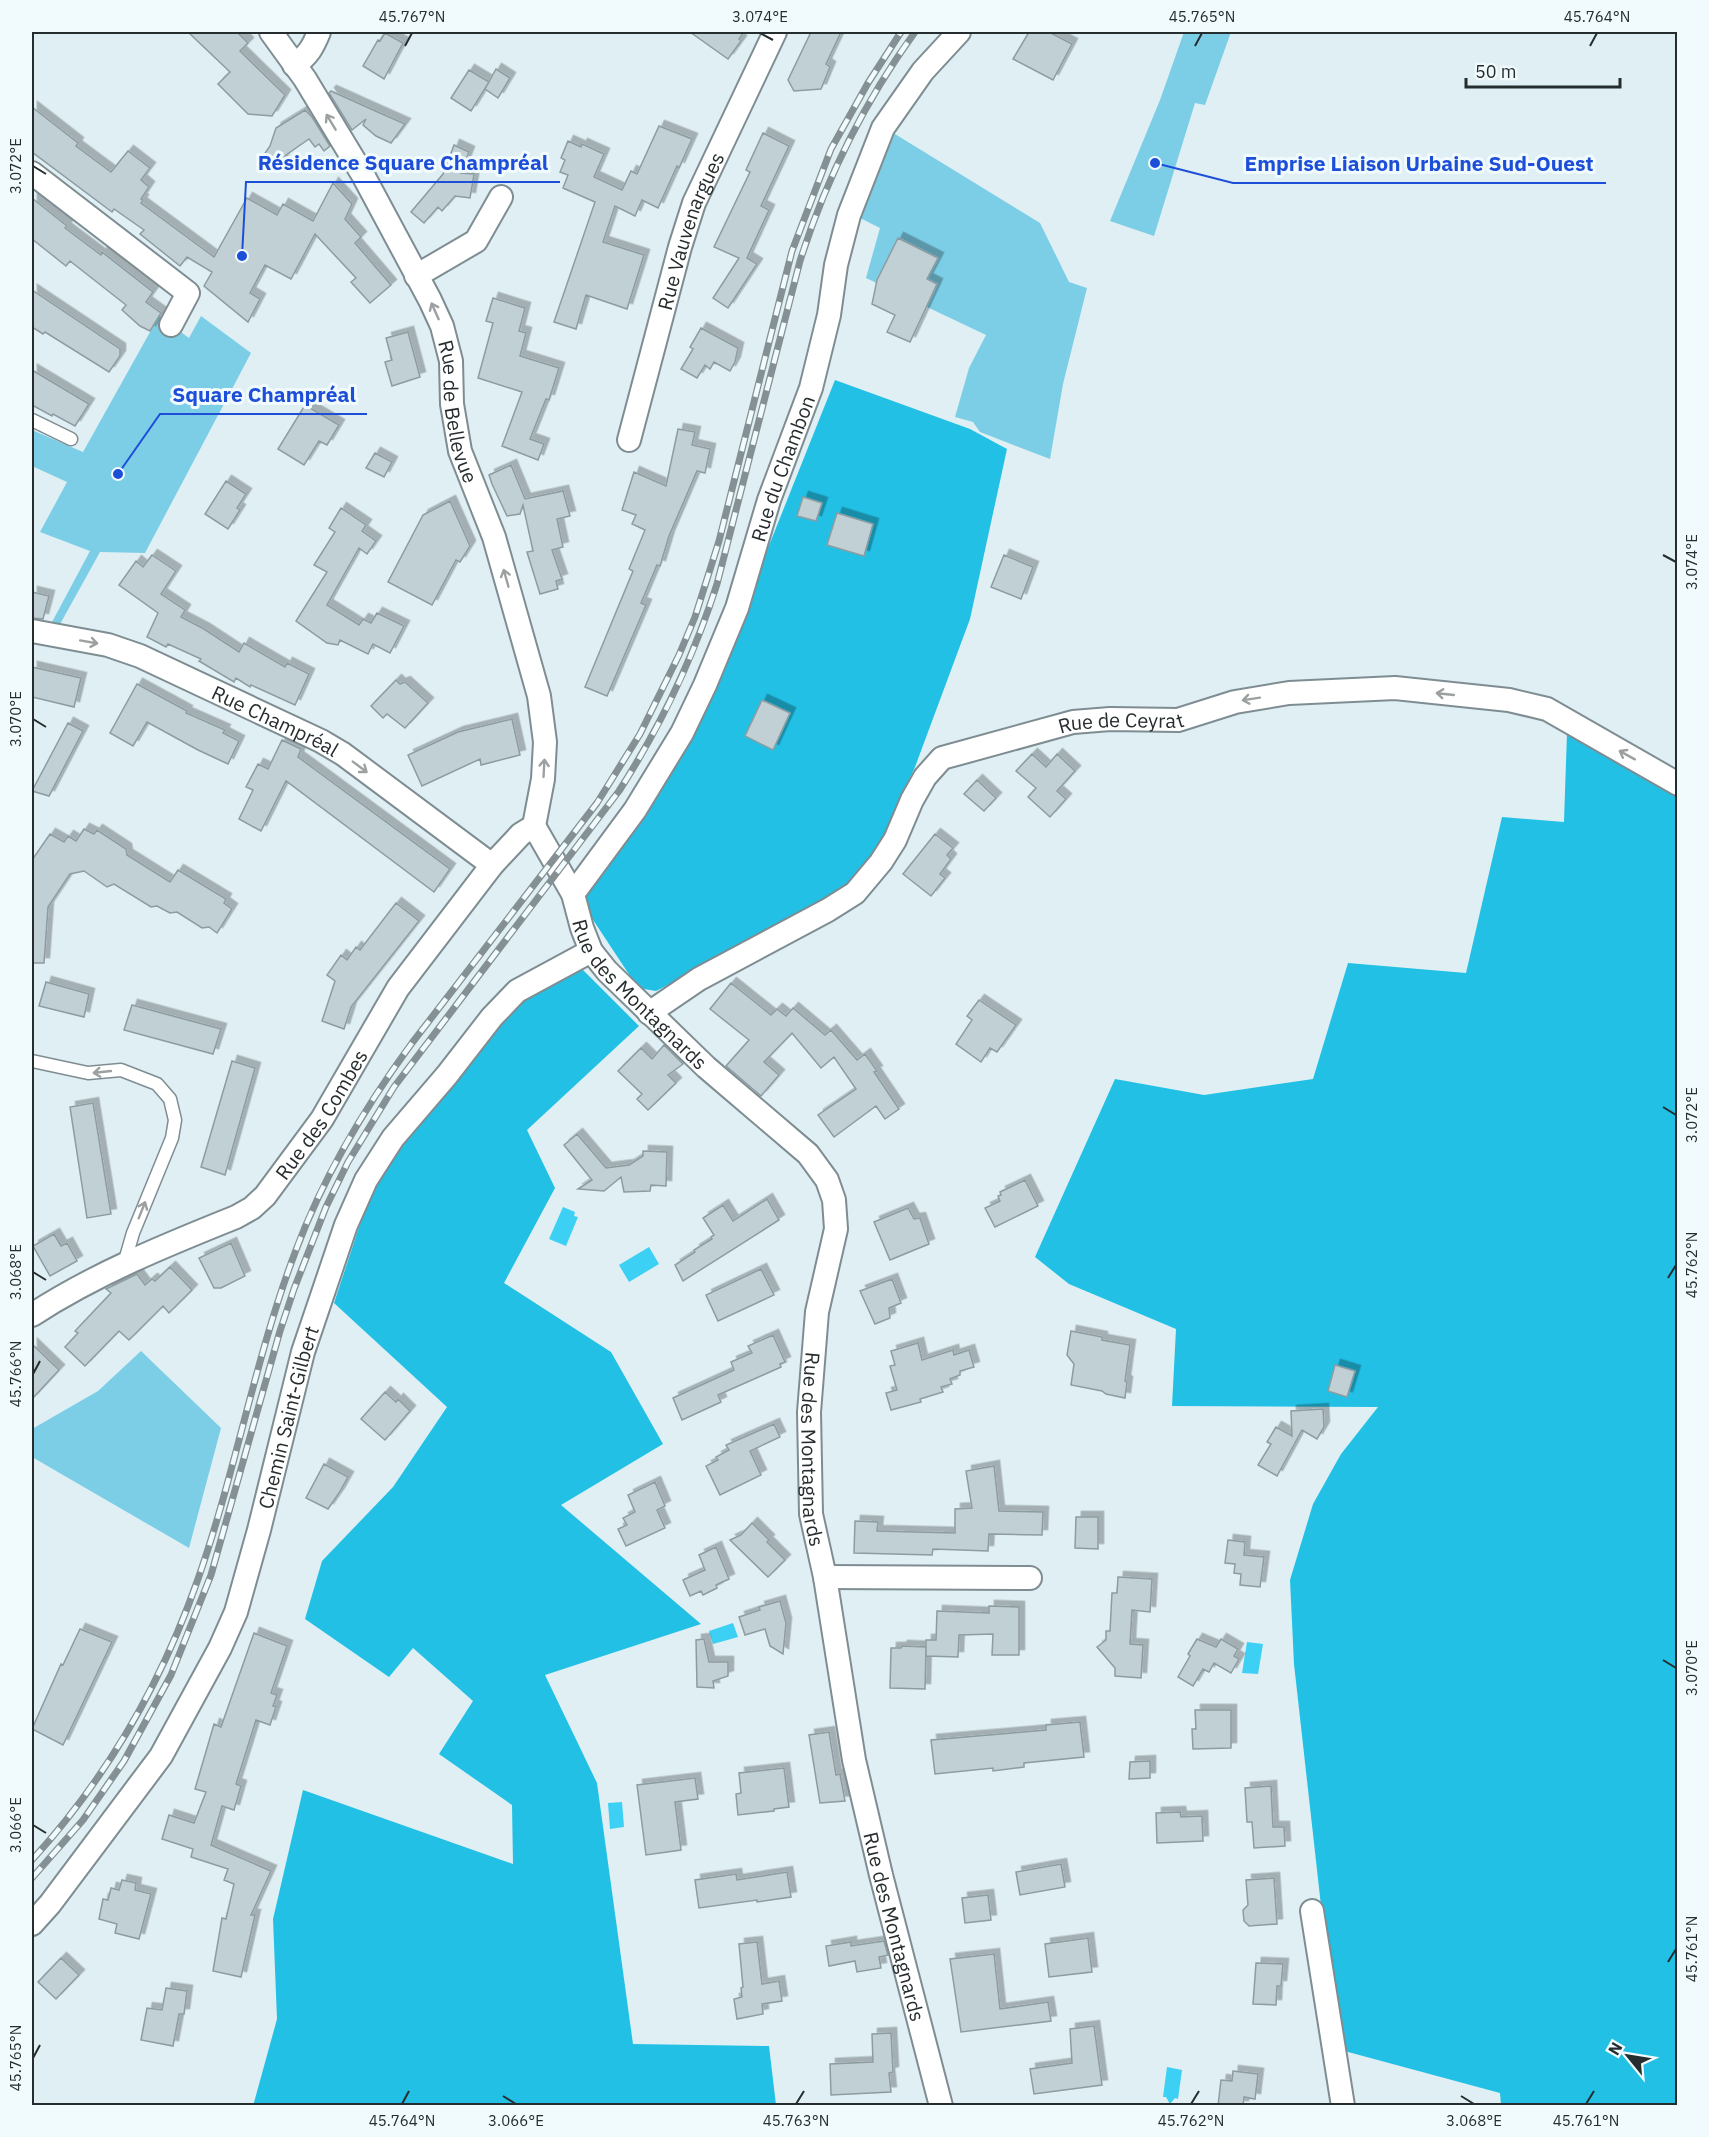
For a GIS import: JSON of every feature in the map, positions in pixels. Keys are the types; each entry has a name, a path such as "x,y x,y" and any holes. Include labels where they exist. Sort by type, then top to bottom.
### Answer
{"street":[{"name":"Rue de Bellevue","path":"271,32 305,79 363,175 442,326 451,361 452,404 460,451 494,537 539,696 545,741 543,779 534,826"},
{"path":"294,65 312,49 319,32"},
{"name":"Rue Vauvenargues","path":"629,440 680,247 694,203 775,32"},
{"name":"Rue du Chambon","path":"573,894 635,810 682,733 705,686 737,608 769,500 811,388 829,315 836,265 849,215 883,128 923,71 959,32"},
{"path":"32,173 188,293 171,325"},
{"path":"416,276 476,241 501,197"},
{"name":"Rue Champréal","path":"32,630 108,645 140,656 321,741 343,754 492,866"},
{"name":"Rue de Ceyrat","path":"649,1013 699,979 828,910 855,893 881,862 895,840 912,800 925,777 942,758 1073,722 1110,719 1178,720 1234,702 1289,693 1395,688 1509,700 1547,709 1677,784"},
{"name":"Rue des Montagnards","path":"534,826 573,894 591,951 607,971 706,1067 808,1154 827,1180 834,1200 836,1229 817,1312 809,1412 811,1514 825,1577 854,1760 881,1875 941,2106"},
{"name":"Rue des Combes","path":"32,1315 61,1296 123,1265 236,1217 252,1208 265,1196 321,1119 398,988 492,866 521,834 534,826"},
{"name":"Chemin Saint-Gilbert","path":"32,1924 161,1756 220,1648 236,1612 259,1530 303,1352 346,1225 366,1180 393,1138 447,1075 492,1017 517,991 591,951"},
{"path":"825,1577 1030,1578"},
{"path":"1312,1911 1344,2106"}],"lane":[{"path":"32,420 71,439"},
{"path":"32,1061 88,1073 121,1070 157,1084 170,1099 175,1120 172,1138 133,1233 123,1265"}],"shaded area":[{"path":"1184,32 1231,32 1205,105 1195,103 1154,236 1110,221 1160,100"},
{"path":"890,131 1040,223 1069,282 1087,288 1063,384 1050,459 980,432 973,422 955,417 969,368 986,335 866,278 880,228 856,216"},
{"path":"159,316 189,338 201,316 251,353 145,553 100,552 59,626 51,624 90,551 40,532 67,482 32,466 32,430 83,452"},
{"path":"835,380 970,429 1007,449 970,619 915,767 871,863 845,891 781,928 656,991 638,988 580,900 693,721 766,553"},
{"path":"1567,733 1677,796 1677,2105 1501,2105 1500,2093 1337,2049 1294,1664 1290,1580 1313,1504 1341,1454 1378,1407 1172,1406 1176,1329 1069,1284 1035,1257 1115,1079 1204,1095 1313,1079 1348,963 1466,973 1502,817 1564,822"},
{"path":"583,970 639,1026 527,1130 555,1188 504,1283 611,1352 663,1444 561,1505 701,1624 545,1675 597,1783 633,2044 769,2046 776,2105 253,2106 277,2019 273,1919 303,1790 513,1864 512,1805 439,1754 473,1701 413,1648 389,1677 305,1619 322,1561 393,1487 447,1407 334,1303 374,1182 486,1037 524,997"},
{"path":"563,1207 575,1212 574,1216 578,1217 566,1246 549,1239"},
{"path":"649,1247 659,1264 629,1282 619,1265"},
{"path":"141,1351 221,1428 189,1548 32,1457 32,1429 98,1391"},
{"path":"733,1623 738,1637 713,1644 709,1631"},
{"path":"1247,1642 1263,1644 1258,1674 1242,1673"},
{"path":"622,1802 624,1827 610,1829 608,1803"},
{"path":"1167,2067 1182,2070 1178,2099 1175,2098 1170,2104 1166,2097 1163,2097"}],"building":[{"path":"188,32 237,32 248,43 240,51 285,95 272,116 248,114 218,84 230,72"},
{"path":"690,32 744,32 739,39 741,41 728,59"},
{"path":"811,32 841,32 826,64 830,67 821,89 794,91 788,80"},
{"path":"1029,32 1049,32 1072,44 1053,80 1013,59"},
{"path":"385,33 403,43 384,79 363,66 378,40 380,41"},
{"path":"496,69 510,78 498,98 485,89"},
{"path":"469,70 489,82 471,111 451,98"},
{"path":"331,91 405,124 391,143 376,136 363,125 366,119 352,130 329,93"},
{"path":"32,107 78,143 76,146 111,172 128,151 150,168 141,180 149,187 141,203 214,257 247,198 277,215 283,204 313,221 333,183 352,204 345,219 361,237 355,243 391,285 370,303 351,282 356,278 315,234 291,279 265,265 250,293 260,299 248,322 204,286 212,272 187,257 180,266 140,234 144,230 114,209 112,212 32,152"},
{"path":"305,110 330,146 324,151 319,144 315,147 309,139 286,155 277,169 261,159 270,146 276,128"},
{"path":"659,126 692,139 679,168 677,166 658,208 642,200 635,216 615,206 603,242 644,255 627,309 586,295 576,329 554,322 595,202 563,188 568,175 560,172 565,160 561,158 568,141 581,147 582,144 604,154 594,177 622,190 631,171 637,174"},
{"path":"763,133 789,146 761,206 769,210 747,258 757,264 728,308 713,298 739,258 714,247 750,172 746,170"},
{"path":"454,145 469,152 461,173 474,174 470,198 455,196 442,211 438,207 424,223 411,212 443,174"},
{"path":"32,198 67,226 65,228 101,255 102,252 153,292 146,302 161,313 150,331 140,326 122,310 126,305 70,261 66,266 32,239"},
{"path":"898,238 938,258 927,279 937,284 910,342 887,332 895,315 872,304 877,280"},
{"path":"32,290 120,349 120,356 109,372 45,332 43,334 32,327"},
{"path":"493,298 525,308 519,331 526,333 520,356 559,368 549,400 546,399 530,439 544,444 538,460 502,446 522,392 478,378 493,323 486,321"},
{"path":"701,328 738,348 730,371 714,362 710,369 705,365 697,378 681,369 693,349 690,347"},
{"path":"408,332 420,377 392,386 385,362 392,360 386,338"},
{"path":"32,370 89,404 75,426 32,405"},
{"path":"305,405 339,425 327,445 319,441 304,465 278,449"},
{"path":"678,429 695,432 692,445 710,449 705,473 697,471 669,536 660,566 657,565 641,603 646,605 607,696 585,687 633,571 629,569 645,530 632,524 636,515 622,510 634,472 666,486"},
{"path":"375,453 392,462 384,477 366,468"},
{"path":"511,465 525,499 563,491 570,516 557,519 563,547 552,550 562,579 556,581 558,589 540,594 527,552 533,551 523,505 520,514 507,516 492,484 489,475"},
{"path":"226,481 246,494 237,508 240,510 228,529 205,514"},
{"path":"803,497 822,503 816,521 797,516"},
{"path":"450,501 470,546 460,562 456,560 432,605 388,582 423,515"},
{"path":"341,508 366,525 362,531 376,541 367,554 359,548 327,605 359,625 363,619 371,623 377,613 404,626 390,653 373,644 368,654 340,640 338,645 327,643 296,621 327,572 314,565 335,532 329,528"},
{"path":"837,513 873,524 864,556 827,545"},
{"path":"152,555 176,571 161,594 185,610 181,617 239,652 244,643 285,667 287,663 309,674 295,705 251,685 250,687 236,678 234,682 199,661 201,659 168,644 166,647 147,637 158,613 119,585 136,561 143,567"},
{"path":"1004,555 1033,567 1021,599 991,587"},
{"path":"32,592 49,596 43,619 32,618"},
{"path":"32,667 81,678 74,707 32,697"},
{"path":"396,680 400,684 405,682 428,703 405,728 387,714 383,718 371,706"},
{"path":"137,684 187,711 186,713 225,730 223,733 239,741 228,764 147,722 133,746 110,733"},
{"path":"762,700 790,713 773,750 745,736"},
{"path":"512,719 520,755 481,765 480,759 422,786 408,755 458,732"},
{"path":"68,723 83,731 49,796 32,791"},
{"path":"282,740 301,749 298,757 450,869 434,892 286,781 261,831 239,819 253,790 246,787 258,764 268,769"},
{"path":"1032,754 1046,767 1057,754 1075,771 1057,791 1066,799 1050,817 1028,797 1036,788 1016,771"},
{"path":"977,780 996,798 984,811 964,794"},
{"path":"84,829 94,834 97,830 126,849 127,855 170,882 178,870 226,899 224,903 232,909 217,933 209,927 202,928 177,912 170,913 157,906 151,907 114,884 107,887 84,871 70,874 48,907 44,963 32,963 32,860 50,834 64,842 68,836 76,841"},
{"path":"935,834 953,848 947,855 951,859 940,874 945,878 931,896 903,874"},
{"path":"396,903 419,921 351,1007 344,1029 322,1021 335,981 327,975 341,955 347,960 356,947 360,950"},
{"path":"46,982 89,994 84,1017 39,1006"},
{"path":"731,983 771,1015 777,1009 786,1016 793,1008 825,1035 831,1030 857,1060 865,1054 877,1071 874,1072 899,1109 885,1119 876,1106 834,1137 818,1115 856,1089 834,1057 821,1068 792,1033 764,1062 779,1075 761,1096 726,1066 749,1040 710,1009"},
{"path":"979,1000 1016,1025 997,1052 990,1048 981,1062 956,1044 972,1020 967,1016"},
{"path":"132,1005 221,1029 213,1054 124,1030"},
{"path":"664,1045 683,1064 668,1075 676,1083 648,1110 637,1099 642,1094 618,1071 641,1048 652,1059"},
{"path":"232,1061 255,1068 225,1175 201,1167"},
{"path":"93,1103 111,1214 87,1218 70,1107"},
{"path":"577,1134 606,1168 629,1165 643,1156 643,1151 667,1152 666,1186 651,1185 650,1191 624,1192 621,1177 604,1191 578,1189 592,1180 564,1145"},
{"path":"1025,1180 1038,1206 995,1227 985,1208 1000,1201 998,1196 1001,1195 1000,1192"},
{"path":"767,1199 779,1220 683,1281 675,1265 712,1239 714,1235 703,1218 723,1205 733,1221"},
{"path":"908,1208 914,1219 920,1218 929,1244 890,1260 874,1222"},
{"path":"54,1234 61,1246 67,1243 77,1261 50,1276 33,1246"},
{"path":"231,1243 245,1276 221,1288 214,1288 199,1258"},
{"path":"170,1267 192,1290 169,1313 163,1306 129,1340 119,1331 85,1366 65,1347 78,1333 75,1331 111,1293 106,1289 137,1274 145,1285 152,1279 155,1281"},
{"path":"761,1269 774,1295 718,1321 706,1295"},
{"path":"892,1279 901,1303 889,1308 890,1318 875,1324 860,1291"},
{"path":"1071,1331 1130,1345 1125,1398 1071,1385 1074,1364 1067,1355"},
{"path":"773,1335 785,1362 780,1364 781,1367 718,1395 721,1402 682,1420 673,1398 734,1370 731,1362 752,1353 748,1346"},
{"path":"918,1343 922,1360 953,1350 954,1355 969,1350 974,1367 960,1371 960,1375 950,1379 952,1384 941,1387 943,1392 920,1399 921,1402 891,1410 886,1393 897,1390 890,1366 895,1365 891,1351"},
{"path":"32,1344 59,1370 32,1399"},
{"path":"1335,1365 1355,1371 1347,1397 1328,1391"},
{"path":"385,1392 396,1402 398,1399 410,1411 385,1440 361,1419"},
{"path":"1323,1409 1324,1427 1317,1439 1302,1430 1277,1476 1258,1465 1271,1444 1267,1442 1276,1427 1292,1436 1291,1411"},
{"path":"774,1424 780,1437 750,1451 761,1475 720,1495 706,1466 718,1460 716,1457 729,1450 726,1445"},
{"path":"324,1464 348,1477 328,1509 306,1498"},
{"path":"994,1466 999,1511 1043,1512 1042,1535 989,1534 988,1551 933,1549 932,1555 854,1553 855,1521 878,1522 877,1531 955,1533 955,1509 972,1508 966,1471"},
{"path":"655,1482 665,1506 657,1510 665,1528 626,1546 618,1529 627,1525 623,1518 635,1512 628,1495"},
{"path":"1076,1517 1098,1517 1098,1549 1075,1548"},
{"path":"752,1523 785,1560 768,1577 730,1540 741,1535"},
{"path":"1228,1540 1245,1542 1244,1555 1264,1557 1260,1587 1240,1585 1241,1574 1234,1573 1235,1564 1225,1563"},
{"path":"716,1547 729,1579 703,1595 701,1591 690,1596 683,1580 705,1570 699,1555"},
{"path":"1118,1577 1152,1579 1150,1612 1132,1610 1130,1644 1143,1645 1141,1678 1115,1676 1115,1668 1097,1647 1106,1640 1106,1631 1110,1631 1112,1593 1117,1593"},
{"path":"780,1601 786,1623 783,1654 770,1646 765,1629 745,1635 739,1617 760,1610 759,1607"},
{"path":"989,1606 1019,1607 1019,1655 992,1655 993,1634 959,1635 958,1657 926,1656 926,1640 936,1640 937,1611 989,1613"},
{"path":"80,1629 112,1642 63,1745 32,1729 61,1664 63,1665"},
{"path":"254,1633 287,1646 271,1693 277,1695 273,1706 276,1707 270,1725 256,1720 236,1784 241,1786 234,1810 222,1806 211,1845 271,1871 251,1915 255,1915 241,1977 213,1971 222,1918 226,1919 234,1884 224,1880 228,1869 191,1857 193,1849 162,1839 169,1815 194,1823 206,1792 195,1789 214,1724 221,1727"},
{"path":"704,1639 709,1662 728,1662 728,1676 713,1681 714,1688 697,1687 696,1640"},
{"path":"1197,1639 1216,1647 1221,1639 1238,1649 1234,1656 1239,1659 1231,1673 1214,1663 1209,1672 1203,1669 1193,1686 1178,1677"},
{"path":"926,1647 925,1689 890,1688 891,1648"},
{"path":"1195,1710 1231,1710 1231,1748 1193,1749 1192,1729 1196,1729"},
{"path":"1080,1722 1084,1757 1024,1763 1024,1767 993,1771 993,1768 935,1774 931,1740 1046,1730 1046,1725"},
{"path":"829,1732 836,1775 840,1774 845,1801 820,1803 809,1735"},
{"path":"1150,1761 1150,1778 1129,1779 1130,1762"},
{"path":"784,1768 789,1807 738,1815 736,1794 741,1793 739,1773"},
{"path":"695,1778 698,1799 675,1802 681,1850 646,1855 637,1785"},
{"path":"1271,1786 1273,1827 1284,1827 1285,1846 1254,1848 1252,1822 1247,1822 1245,1788"},
{"path":"1180,1812 1181,1817 1202,1816 1203,1841 1157,1843 1156,1813"},
{"path":"1061,1864 1065,1887 1020,1895 1016,1872"},
{"path":"787,1872 791,1897 699,1908 695,1880 736,1874 737,1880"},
{"path":"1274,1878 1277,1924 1249,1926 1244,1921 1243,1910 1248,1905 1246,1880"},
{"path":"122,1880 136,1883 135,1890 151,1894 139,1939 115,1933 117,1924 99,1919 103,1899 108,1900 111,1888 119,1890"},
{"path":"988,1895 991,1920 965,1923 962,1898"},
{"path":"1088,1938 1092,1972 1049,1977 1045,1944"},
{"path":"884,1941 888,1955 879,1957 881,1968 857,1972 855,1961 829,1966 826,1946 851,1942 851,1946"},
{"path":"757,1942 762,1984 779,1981 782,2001 762,2004 763,2014 737,2019 734,1999 742,1997 741,1988 743,1987 739,1944"},
{"path":"994,1954 1000,2009 1048,2002 1051,2021 961,2032 950,1959"},
{"path":"61,1958 79,1975 56,1999 38,1982"},
{"path":"1256,1963 1283,1964 1281,1986 1277,1986 1276,2005 1253,2004"},
{"path":"166,1988 187,1991 184,2014 179,2014 173,2046 141,2040 147,2008 162,2010"},
{"path":"1094,2026 1102,2085 1034,2094 1030,2069 1072,2063 1070,2029"},
{"path":"891,2033 893,2072 889,2073 891,2092 831,2095 830,2064 873,2062 872,2034"},
{"path":"1233,2071 1258,2074 1255,2099 1244,2097 1243,2106 1218,2106 1221,2080 1232,2081"}],"railway":[{"path":"32,1860 59,1829 108,1763 149,1692 184,1617 224,1497 282,1290 307,1222 333,1168 362,1117 412,1043 597,803 640,734 679,655 695,617 719,541 792,251 831,149 868,83 901,32"},
{"path":"32,1878 83,1820 124,1761 171,1675 211,1575 294,1289 326,1207 348,1162 394,1087 619,791 663,716 698,639 717,584 810,230 863,113 915,32"}],"place":[{"name":"Emprise Liaison Urbaine Sud-Ouest","path":"1155,163"},
{"name":"Résidence Square Champréal","path":"242,256"},
{"name":"Square Champréal","path":"118,474"}]}
